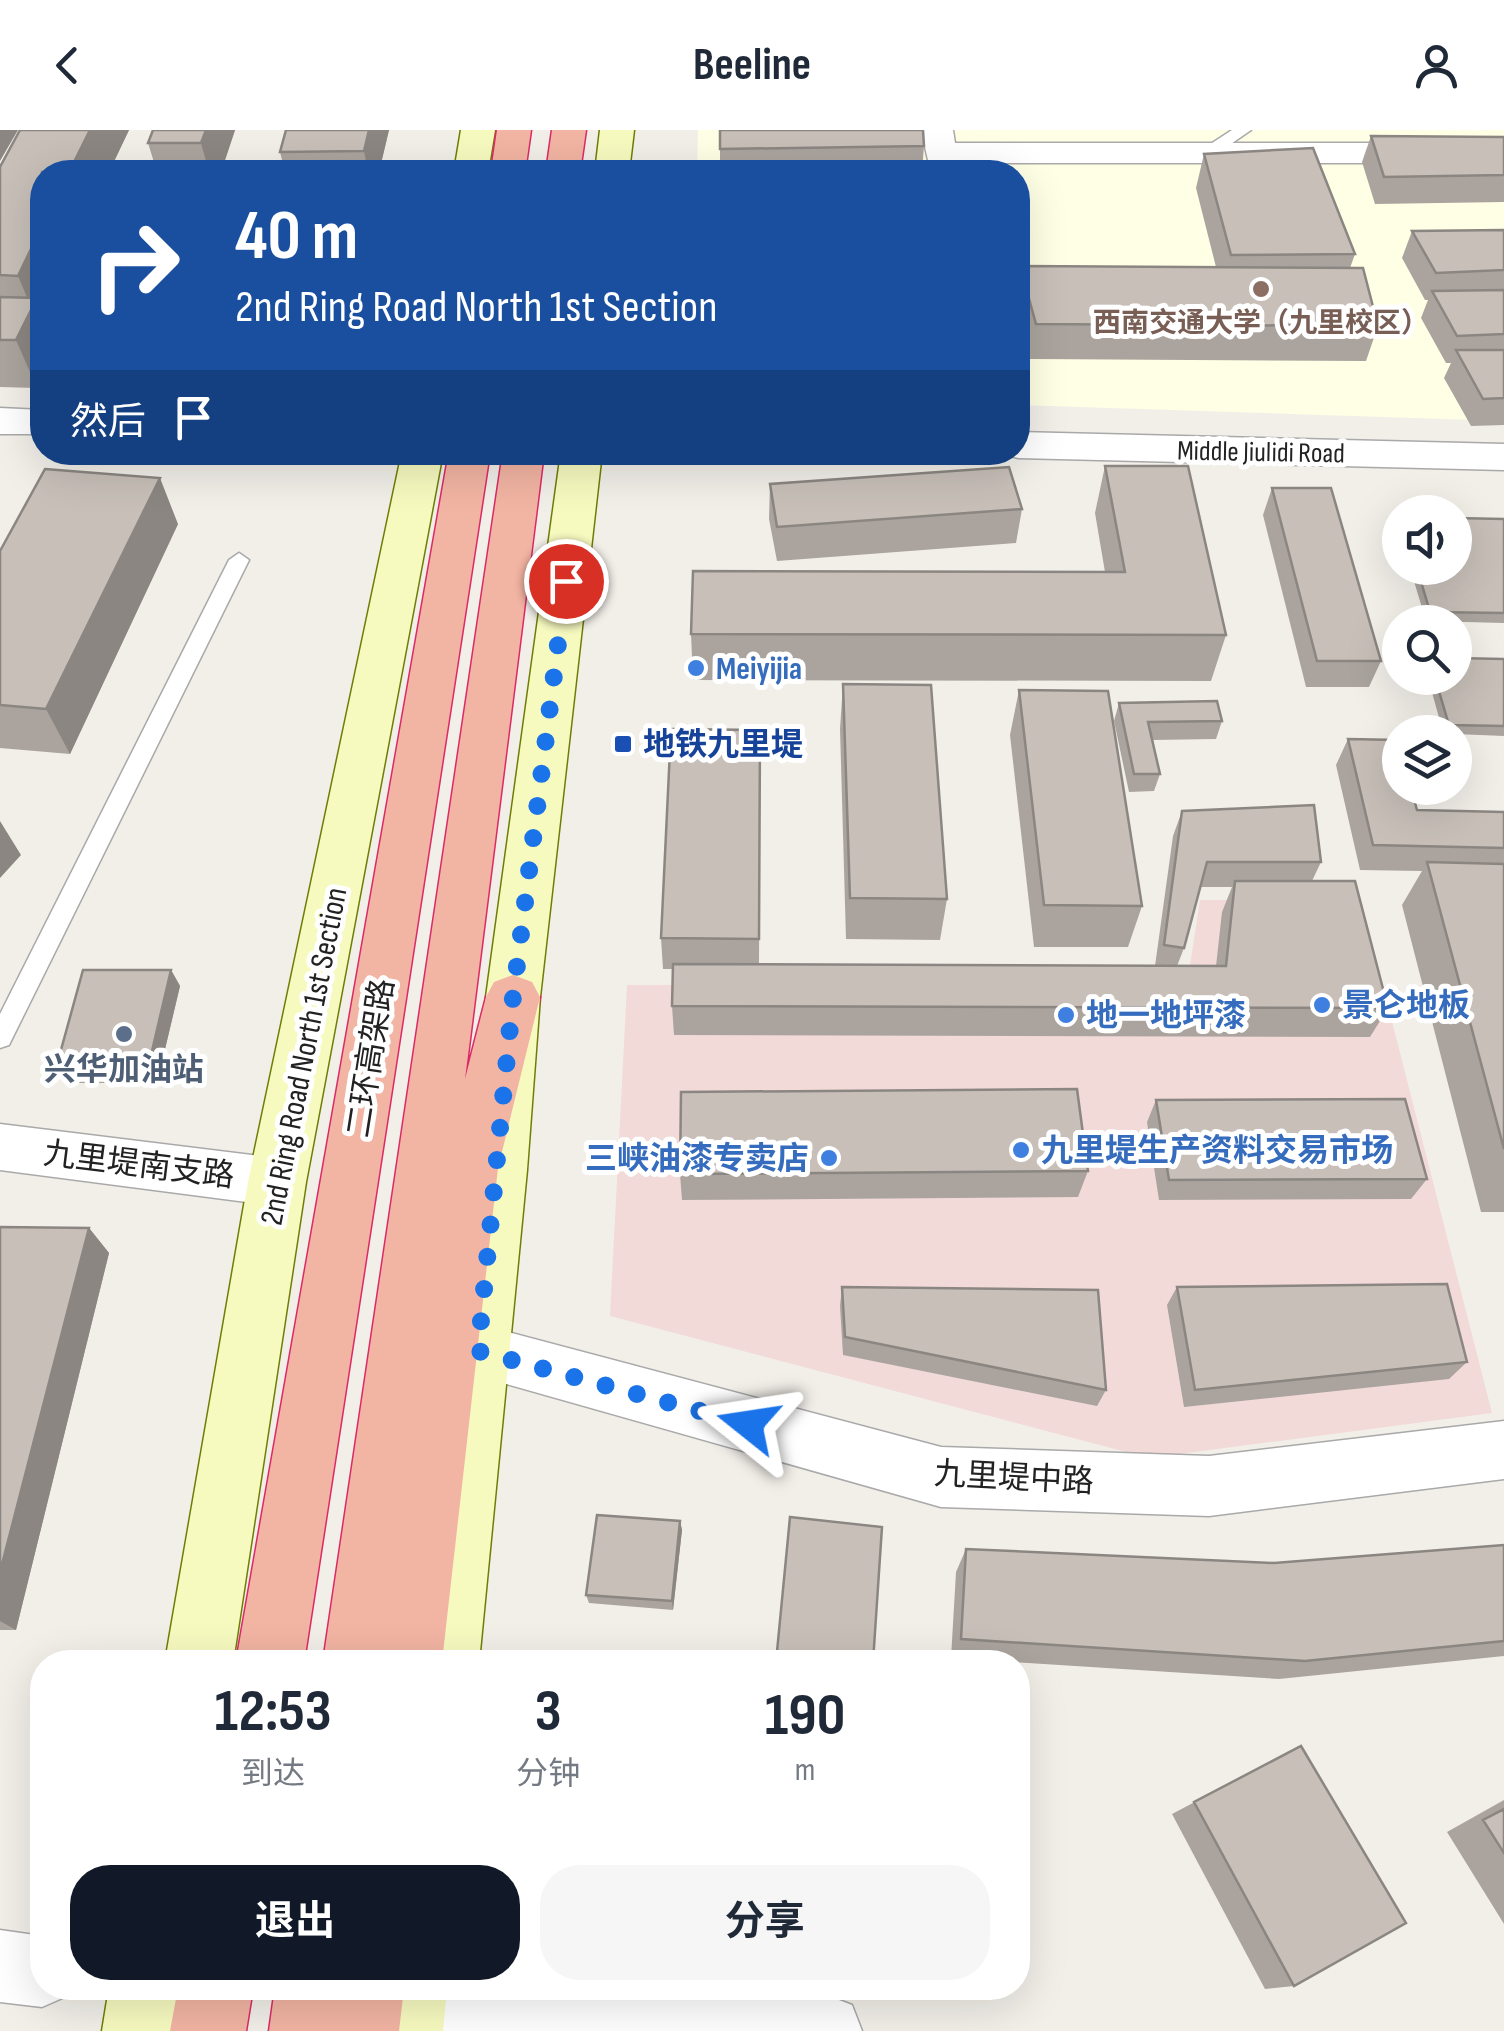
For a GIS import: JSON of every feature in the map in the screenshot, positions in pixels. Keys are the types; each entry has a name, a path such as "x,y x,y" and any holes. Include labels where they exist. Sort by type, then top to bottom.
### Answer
{"highway":[{"path":"510,160 514,130"},
{"path":"564,160 568,130"},
{"name":"二环高架路","path":"272,1650 468,465"},
{"path":"359,1650 522,465"},
{"path":"409,1650 470,1168 513,997"},
{"path":"159,2017 192,2000"},
{"path":"306,2031 310,2000"}],"main road":[{"path":"473,160 478,130"},
{"path":"613,160 617,130"},
{"name":"2nd Ring Road North 1st Section","path":"202,1650 277,1182 420,465"},
{"path":"446,1650 513,997 580,465"}],"street":[{"path":"938,130 940,153 1504,153"},
{"path":"0,421 30,422"},
{"name":"Middle Jiulidi Road","path":"1030,445 1504,457"},
{"name":"九里堤南支路","path":"0,1147 277,1182"},
{"name":"九里堤中路","path":"478,1351 941,1477 1208,1486 1504,1450"},
{"path":"0,1966 30,1970"},
{"path":"390,2006 826,2031"}],"lane":[{"path":"1206,154 1243,130"},
{"path":"0,1038 239,560"}],"shaded area":[{"name":"西南交通大学（九里校区）","path":"698,130 1504,130 1504,421 1030,405 1030,160 697,160"},
{"name":"九里堤生产资料交易市场","path":"1200,900 1361,900 1492,1413 1149,1458 610,1316 627,985 1187,984"}],"building":[{"path":"20,130 90,130 75,160 30,160 30,251 18,276 0,275 0,167"},
{"path":"153,130 206,130 201,143 148,143"},
{"path":"286,130 369,130 364,151 280,152"},
{"path":"720,130 923,130 924,146 720,149"},
{"path":"1371,136 1504,137 1504,175 1384,177"},
{"path":"1313,148 1355,254 1231,255 1204,154"},
{"path":"1504,230 1504,270 1436,273 1412,231"},
{"path":"1030,266 1363,268 1378,326 1036,324 1030,302"},
{"path":"1504,290 1504,334 1457,336 1432,291"},
{"path":"0,297 30,298 30,312 16,340 0,340"},
{"path":"1456,350 1504,350 1504,398 1483,399"},
{"path":"1105,466 1188,466 1226,635 691,634 693,571 1125,572"},
{"path":"1009,467 1022,509 777,527 770,484"},
{"path":"45,469 160,478 46,709 0,705 0,551"},
{"path":"1272,488 1331,488 1381,661 1317,661"},
{"path":"1472,518 1504,519 1504,613 1472,613 1472,605 1428,605 1422,585 1472,585"},
{"path":"1472,658 1504,659 1504,726 1472,725 1472,715 1446,715 1440,695 1472,695"},
{"path":"843,684 931,685 947,899 850,898"},
{"path":"1019,690 1108,691 1142,906 1044,905"},
{"path":"1217,701 1222,721 1148,722 1160,774 1134,774 1119,703"},
{"path":"671,729 760,730 759,939 661,938"},
{"path":"1348,739 1382,740 1382,805 1504,812 1504,848 1373,845"},
{"path":"1314,805 1321,862 1207,862 1184,948 1164,945 1182,811"},
{"path":"1427,862 1504,864 1504,1149"},
{"path":"1235,881 1355,881 1388,1008 672,1006 673,964 1226,966"},
{"name":"兴华加油站","path":"83,970 171,970 148,1068 56,1068"},
{"path":"1077,1089 1088,1171 680,1174 681,1092"},
{"path":"1405,1099 1427,1179 1169,1180 1156,1100"},
{"path":"0,1227 89,1228 0,1572"},
{"path":"1447,1284 1467,1362 1195,1390 1177,1287"},
{"path":"842,1287 1098,1290 1106,1390 845,1337"},
{"path":"597,1515 680,1521 672,1601 586,1595"},
{"path":"790,1517 882,1527 874,1650 777,1650"},
{"path":"1504,1545 1504,1641 1305,1661 961,1639 966,1549 1274,1563"},
{"path":"1301,1746 1406,1923 1294,1986 1194,1802"},
{"path":"1504,1809 1504,1853 1483,1820"}],"place":[{"name":"西南交通大学（九里校区）","path":"1261,289"},
{"name":"Meiyijia","path":"696,668"},
{"name":"地铁九里堤","path":"623,744"},
{"name":"景仑地板","path":"1322,1005"},
{"name":"地一地坪漆","path":"1066,1015"},
{"name":"兴华加油站","path":"124,1034"},
{"name":"九里堤生产资料交易市场","path":"1021,1150"},
{"name":"三峡油漆专卖店","path":"829,1158"}],"route":[{"path":"566,581 513,997 478,1351 748,1424"}]}
